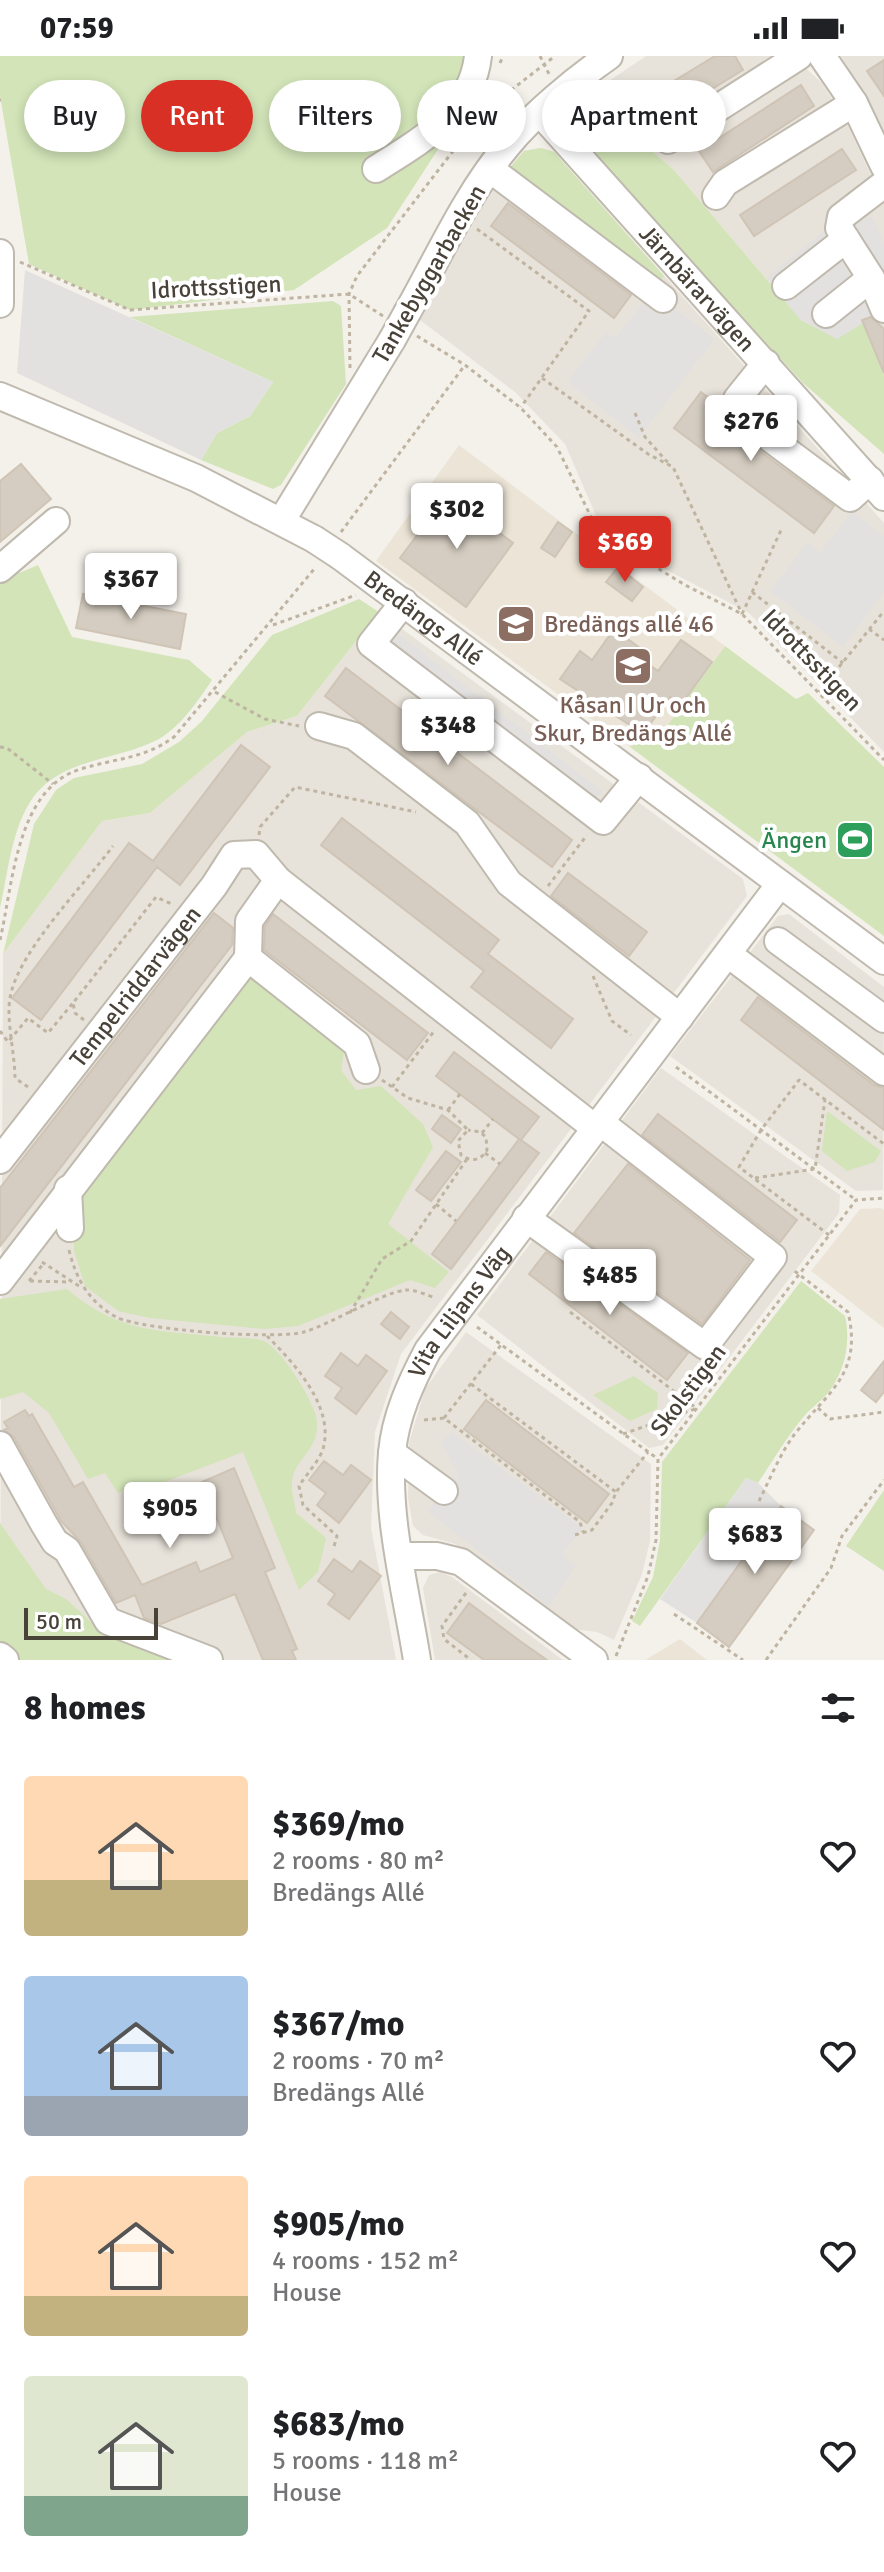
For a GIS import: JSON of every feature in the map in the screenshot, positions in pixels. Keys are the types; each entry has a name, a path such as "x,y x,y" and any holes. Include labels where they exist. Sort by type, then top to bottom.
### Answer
{"street":[{"path":"376,169 423,138 462,104 477,70 478,56"},
{"name":"Tankebyggarbacken","path":"282,520 359,397 490,169 508,144 578,77 609,56"},
{"path":"726,108 819,57 854,103 884,166"},
{"path":"716,196 725,183 854,103"},
{"name":"Järnbärarvägen","path":"541,114 877,488"},
{"path":"490,169 663,299"},
{"path":"884,184 841,217 839,228 871,278 884,309"},
{"path":"786,286 846,239"},
{"path":"0,256 0,304"},
{"path":"826,314 871,278"},
{"path":"766,363 737,399 740,416 850,498 877,488"},
{"name":"Bredängs Allé","path":"0,396 196,478 282,520 328,548 382,585 884,961"},
{"path":"0,569 56,521"},
{"path":"404,602 371,644 599,819 603,821 639,777"},
{"path":"319,726 354,736 467,823 509,883 533,905 680,1017"},
{"path":"256,854 278,880 773,1257 705,1346 526,1218"},
{"name":"Tempelriddarvägen","path":"0,1160 191,916 234,855 256,854"},
{"path":"0,1281 248,958 249,921 278,880"},
{"name":"Vita Liljans Väg","path":"417,1660 392,1491 392,1453 410,1382 428,1350 526,1218 780,884"},
{"path":"778,941 884,1019"},
{"path":"728,954 884,1072"},
{"path":"248,958 357,1044 366,1070"},
{"path":"68,1189 70,1228"},
{"path":"0,1445 55,1542 67,1550 108,1621 209,1660"},
{"path":"392,1453 444,1491"},
{"path":"401,1556 437,1556 461,1562 594,1660"},
{"path":"192,1632 225,1660"},
{"path":"0,1656 5,1660"}],"path":[{"path":"540,56 544,65"},
{"path":"359,397 351,383 349,294 357,276 483,112 555,56"},
{"path":"461,217 589,311 521,408"},
{"name":"Idrottsstigen","path":"0,256 28,264 130,310 349,294 465,365 521,408 557,447 593,521 605,536 685,585 742,614 884,760"},
{"path":"0,940 28,819 53,784 71,772 154,752 174,737 270,627 465,365"},
{"path":"542,378 648,454 673,467"},
{"path":"635,413 645,437 673,467 742,614"},
{"path":"742,614 782,528"},
{"path":"270,627 382,585"},
{"path":"752,592 843,663"},
{"path":"819,692 884,611"},
{"path":"869,629 884,640"},
{"path":"215,692 265,719 293,726 319,726"},
{"path":"0,747 7,748 53,784"},
{"path":"256,854 260,827 295,787 420,813"},
{"path":"533,905 599,819"},
{"path":"50,1096 34,1091 15,1078 9,1002 14,979 41,936 113,846"},
{"path":"0,1031 8,1042 28,1018 48,1033 156,897 191,916"},
{"path":"582,943 612,1021 631,1035"},
{"path":"73,1003 75,1013 100,1032"},
{"path":"392,1087 430,1036"},
{"path":"676,1067 856,1200 884,1198"},
{"path":"366,1070 408,1098 448,1110 468,1130 482,1133 488,1144 485,1153 479,1159 467,1159"},
{"path":"829,1235 739,1167 761,1130 799,1080 884,1144"},
{"path":"448,1110 460,1094"},
{"path":"815,1169 825,1100"},
{"path":"482,1133 493,1119"},
{"path":"467,1159 457,1147 462,1134 468,1130"},
{"path":"485,1153 500,1164"},
{"path":"350,1313 382,1259 411,1241 467,1159"},
{"path":"755,1178 815,1169"},
{"name":"Skolstigen","path":"615,1660 648,1576 656,1540 658,1459 856,1200"},
{"path":"436,1204 456,1221"},
{"path":"70,1228 69,1252 82,1288"},
{"path":"44,1263 119,1318 267,1336 303,1332 407,1290 435,1298"},
{"path":"759,1501 792,1437 829,1398 850,1356 851,1325 848,1312 800,1273"},
{"path":"30,1281 72,1282"},
{"path":"570,1312 696,1408"},
{"path":"477,1327 658,1459"},
{"path":"267,1336 291,1360 311,1391 323,1420 323,1449 299,1486 303,1505 337,1536 333,1550"},
{"path":"444,1418 501,1345"},
{"path":"471,1384 616,1492"},
{"path":"623,1434 696,1408"},
{"path":"818,1408 830,1419 884,1412"},
{"path":"424,1420 444,1418 580,1522 583,1532"},
{"path":"575,1535 592,1530 612,1503 616,1492 648,1452"},
{"path":"766,1660 831,1568 842,1536 884,1480"},
{"path":"471,1660 444,1639 442,1626 479,1575"},
{"path":"674,1614 743,1660"}],"shaded area":[{"path":"646,56 792,56 822,83 847,124 884,203 884,375 862,321 801,320 673,169 653,152 726,152 726,80 610,80"},
{"path":"841,56 884,56 884,138 866,100"},
{"path":"541,148 542,152 554,152 884,523 884,752 749,613 642,557 608,531 597,518 565,444 515,392 420,320 465,233 502,177 526,151"},
{"path":"872,216 884,242 884,297 878,314 837,339 801,320 766,278 828,227 850,225"},
{"path":"25,270 273,382 250,416 217,433 201,460 17,373"},
{"path":"652,290 715,339 639,438 567,382 606,332 615,338"},
{"path":"459,445 725,646 667,726 630,747 376,561"},
{"path":"852,511 884,536 884,592 843,647 770,591 807,542 820,552"},
{"path":"379,612 743,879 747,896 401,1354 375,1432 371,1528 396,1660 0,1660 3,954 102,821 150,813 247,732 297,716"},
{"path":"395,631 602,791 580,819 374,659"},
{"path":"789,914 884,987 883,1190 856,1191 670,1056 778,916"},
{"path":"661,1068 840,1195 839,1213 663,1445 649,1448 477,1315"},
{"path":"860,1209 884,1210 884,1328 811,1271"},
{"path":"466,1332 651,1464 650,1541 642,1574 614,1640 597,1632 573,1629 455,1544 423,1535 413,1526 408,1498 409,1443 425,1389"},
{"path":"452,1432 582,1528 563,1555 576,1566 549,1607 427,1511 458,1475 441,1443"},
{"path":"746,1478 758,1483 781,1506 697,1623 660,1599"},
{"path":"440,1572 452,1577 563,1660 435,1660 423,1588 429,1575"},
{"path":"680,1639 707,1660 645,1660"}],"green space":[{"path":"0,56 484,56 474,80 417,80 417,152 436,152 387,228 294,290 130,310 29,264 0,96"},
{"path":"541,148 542,152 554,152 664,276 652,290 502,177 526,151"},
{"path":"591,152 653,152 673,169 801,320 837,338 862,321 884,375 884,454 803,383"},
{"path":"333,301 341,306 346,384 281,485 273,489 201,460 217,433 250,416 273,382 130,317"},
{"path":"38,565 72,637 189,660 212,680 182,720 167,734 142,746 72,768 42,787 30,802 18,827 0,908 0,581"},
{"path":"359,599 379,612 297,716 247,732 150,813 102,821 3,954 34,824 56,790 74,778 142,764 179,742 201,722 272,635"},
{"path":"725,646 796,699 808,693 884,767 884,936 630,747 667,726"},
{"path":"248,972 345,1046 341,1070 356,1090 381,1086 423,1124 433,1147 388,1224 449,1272 435,1288 410,1280 298,1326 265,1329 150,1318 118,1311 85,1286 74,1251 73,1196"},
{"path":"827,1111 881,1151 875,1162 847,1171 822,1151"},
{"path":"801,1281 845,1316 847,1347 838,1376 827,1394 795,1428 758,1483 746,1478 640,1626 632,1621 653,1577 660,1540 662,1462"},
{"path":"67,1289 121,1322 177,1333 264,1341 287,1363 313,1408 317,1428 312,1445 294,1473 292,1486 296,1513 326,1538 318,1572 299,1590 243,1452 152,1487 145,1482 118,1493 105,1473 88,1479 49,1413 23,1392 0,1399 0,1299"},
{"path":"634,1376 658,1393 657,1409 630,1421 593,1395"},
{"path":"884,1490 884,1571 846,1546"},
{"path":"0,1523 46,1589 66,1599 100,1630 176,1660 16,1660 0,1647"}],"building":[{"path":"715,56 735,56 743,70 726,80 675,80"},
{"path":"884,60 884,96 867,71"},
{"path":"801,85 814,106 713,172 700,152 726,152 726,134"},
{"path":"842,149 856,170 754,236 740,215"},
{"path":"508,203 631,295 614,318 491,226"},
{"path":"871,317 884,329 884,373 862,320"},
{"path":"701,392 722,408 730,429 834,506 814,533 674,428"},
{"path":"21,464 51,499 0,542 0,481"},
{"path":"448,494 513,543 466,607 400,558"},
{"path":"558,522 572,532 555,557 541,548"},
{"path":"618,567 643,587 632,601 606,582"},
{"path":"83,594 186,614 180,649 76,628"},
{"path":"614,629 640,648 635,654 658,671 681,640 712,662 681,705 670,697 643,734 560,679 580,651 592,660"},
{"path":"346,668 572,840 552,867 325,696"},
{"path":"241,745 270,767 180,885 157,867 41,1020 12,998 129,843 153,861"},
{"path":"342,818 499,940 488,954 573,1019 551,1048 471,987 484,971 321,845"},
{"path":"568,873 647,932 629,956 551,896"},
{"path":"214,913 233,928 232,945 0,1246 0,1188"},
{"path":"273,914 428,1033 407,1060 264,950 265,926"},
{"path":"758,997 874,1085 884,1088 884,1130 741,1020"},
{"path":"454,1052 539,1117 521,1140 539,1153 451,1269 432,1254 519,1139 436,1076"},
{"path":"658,1114 797,1220 780,1242 642,1135"},
{"path":"442,1115 461,1129 451,1143 432,1129"},
{"path":"446,1151 461,1162 431,1201 416,1190"},
{"path":"628,1164 750,1260 702,1324 574,1233"},
{"path":"546,1252 688,1353 667,1380 529,1274"},
{"path":"391,1312 409,1327 400,1339 381,1324"},
{"path":"341,1353 358,1366 366,1355 387,1371 356,1414 335,1398 342,1388 325,1376"},
{"path":"884,1361 884,1392 876,1402 861,1390"},
{"path":"486,1400 609,1494 587,1523 464,1429"},
{"path":"25,1410 29,1416 32,1414 74,1487 83,1482 142,1585 196,1562 200,1572 233,1558 202,1482 234,1468 275,1568 265,1572 297,1649 292,1651 296,1660 263,1660 235,1594 161,1624 144,1618 135,1595 116,1603 81,1542 61,1521 14,1437 4,1430 8,1428 4,1422"},
{"path":"324,1461 343,1475 351,1465 371,1480 339,1523 317,1505 326,1493 309,1480"},
{"path":"781,1506 814,1530 729,1647 697,1623"},
{"path":"334,1559 352,1572 360,1561 381,1576 349,1619 328,1604 335,1594 318,1581"},
{"path":"469,1603 547,1660 484,1660 447,1633"}],"place":[{"name":"Bredängs allé 46","path":"516,624"},
{"name":"Kåsan I Ur och Skur, Bredängs Allé","path":"633,666"},
{"name":"Ängen","path":"855,840"}]}
